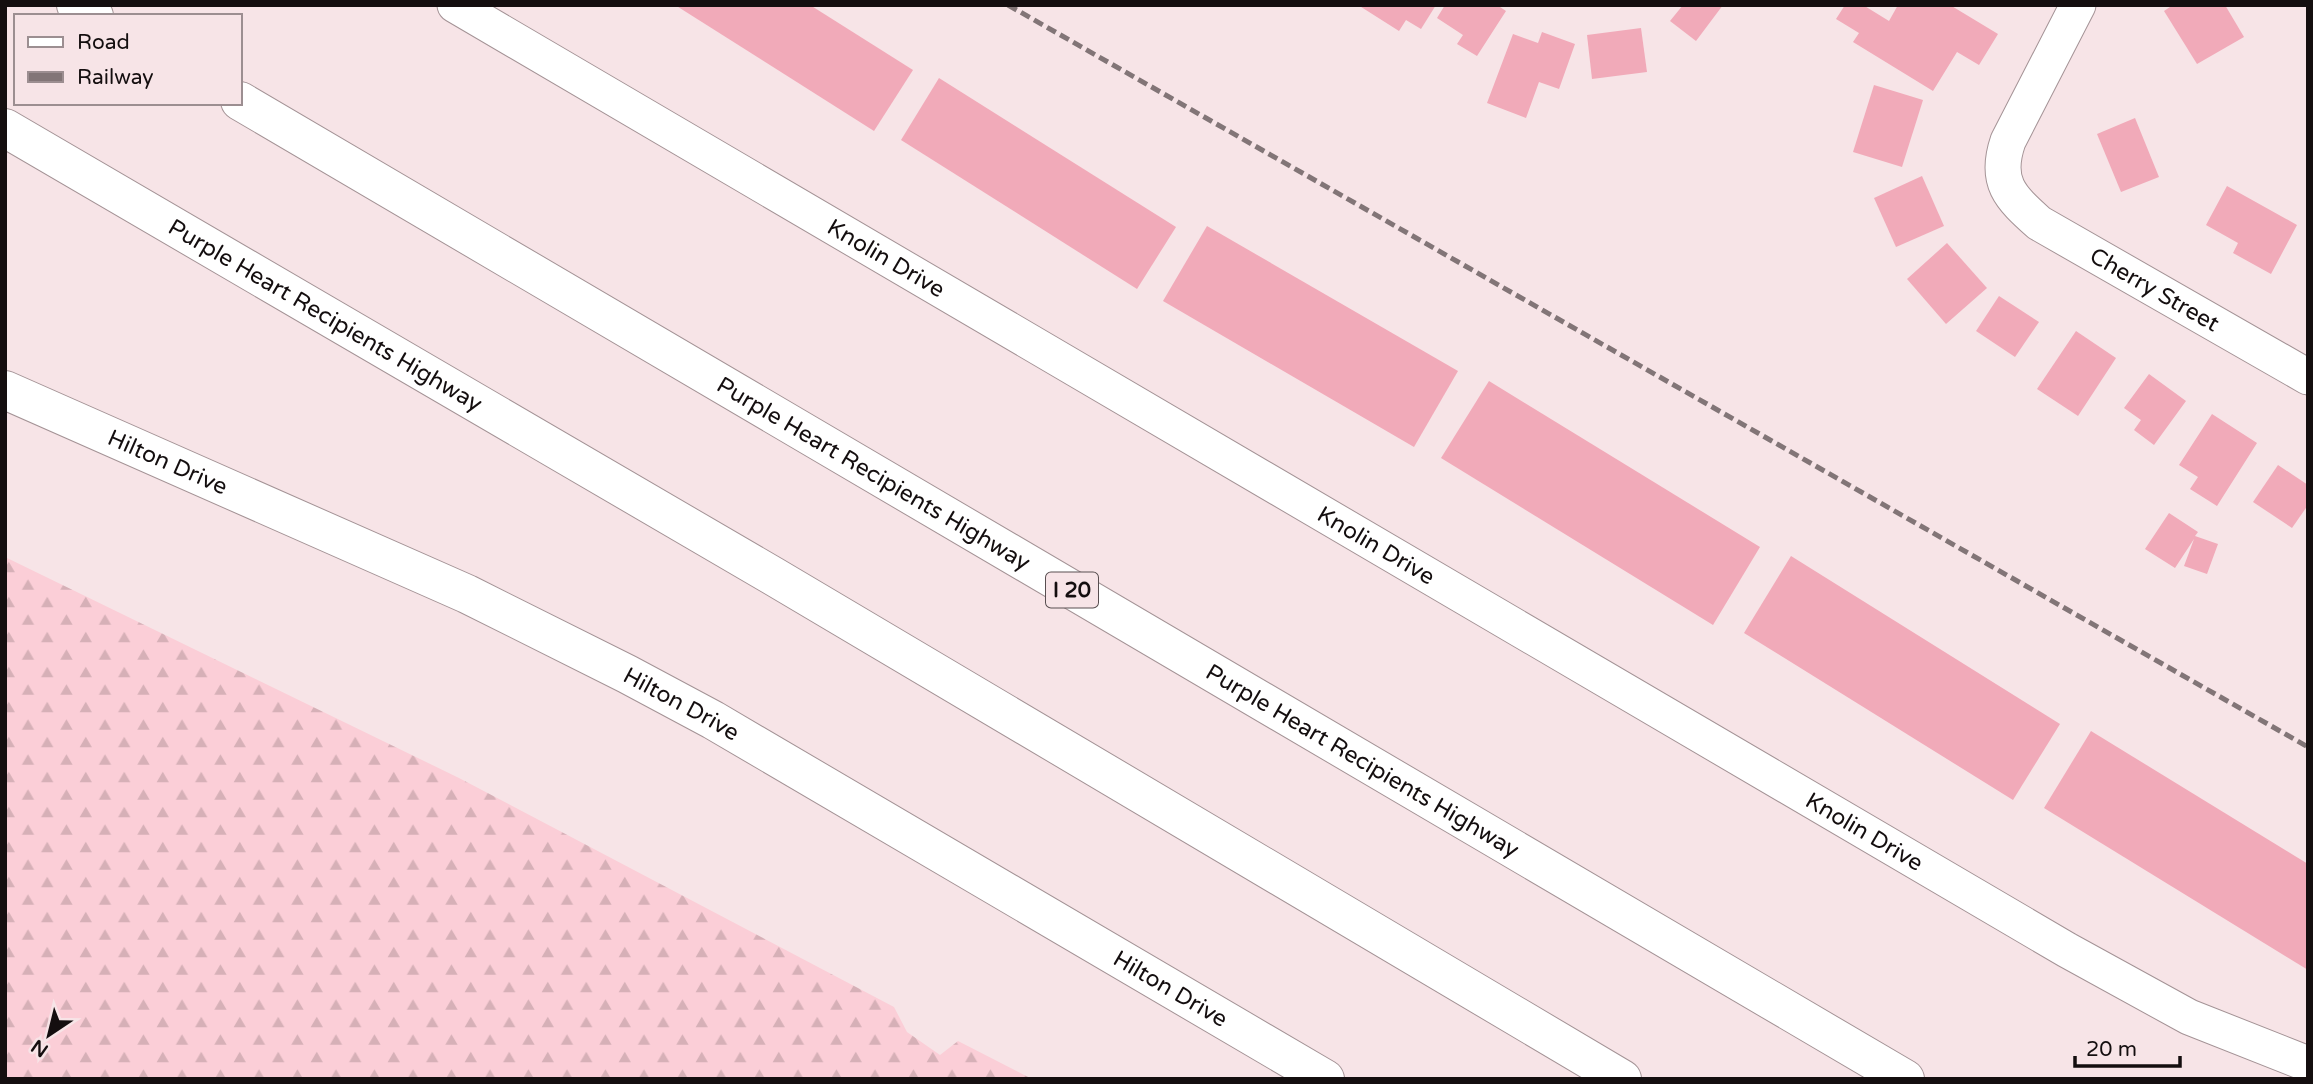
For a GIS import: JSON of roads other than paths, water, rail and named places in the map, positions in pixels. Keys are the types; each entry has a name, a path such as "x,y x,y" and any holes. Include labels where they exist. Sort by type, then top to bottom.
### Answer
{"main road":[{"name":"Purple Heart Recipients Highway","path":"242,102 1905,1079"},
{"name":"Purple Heart Recipients Highway","path":"5,128 773,576 1622,1079"},
{"name":"Hilton Drive","path":"5,390 467,594 627,674 725,727 1325,1079"},
{"path":"1719,970 1937,1079"}],"street":[{"name":"Knolin Drive","path":"455,5 2090,964 2189,1017 2308,1064"},
{"name":"Cherry Street","path":"2078,5 2008,141 2003,157 2002,175 2008,193 2039,223 2308,377"}],"railway":[{"path":"1008,5 2308,747"}]}
